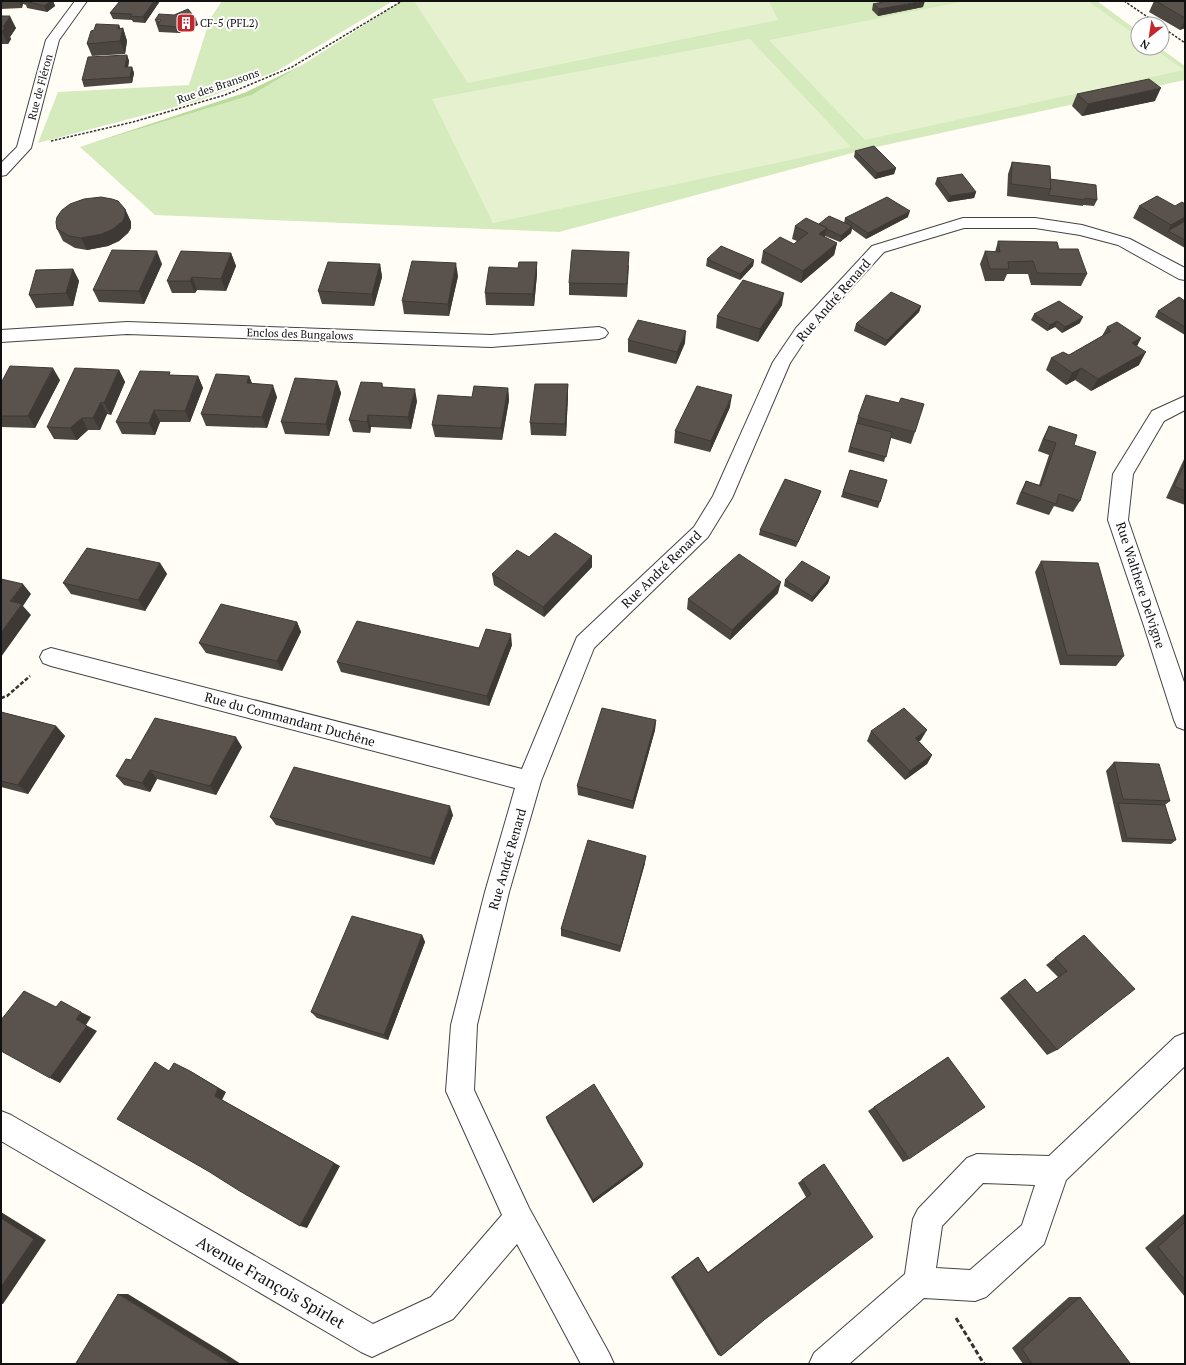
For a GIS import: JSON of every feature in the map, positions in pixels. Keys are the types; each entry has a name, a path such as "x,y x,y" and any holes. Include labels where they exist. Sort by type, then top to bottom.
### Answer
{"street":[{"name":"Rue de Fléron","path":"1,172 24,148 53,40 81,1"},
{"name":"Rue André Renard","path":"598,1364 519,1218 460,1091 464,1025 497,892 529,781 585,643 701,532 722,498 782,362 802,332 878,249 963,223 1036,223 1082,230 1124,242 1185,275"},
{"name":"Enclos des Bungalows","path":"1,336 127,328 491,341 599,333"},
{"name":"Rue Walthere Delvigne","path":"1185,402 1158,416 1122,474 1118,520 1155,626 1185,720"},
{"name":"Rue du Commandant Duchêne","path":"51,658 529,781"},
{"path":"825,1364 929,1283 974,1286 1034,1234 1054,1171 1185,1047"},
{"name":"Avenue François Spirlet","path":"1,1125 372,1341 442,1308 519,1218"},
{"path":"929,1283 928,1219 977,1168 1054,1171"}],"path":[{"name":"Rue des Bransons","path":"24,148 133,122 225,95 292,68 402,1"},
{"path":"1124,1 1146,16"},
{"path":"1170,33 1185,43"},
{"path":"1,698 7,696 51,658"},
{"path":"929,1283 958,1321 984,1364"}],"green space":[{"path":"222,1 393,1 277,71 198,101 38,143 58,92 189,85 210,19"},
{"path":"402,1 1097,1 1130,25 1130,56 1170,55 1185,66 1185,80 867,149 559,232 155,215 80,147 252,95"},
{"path":"414,1 769,1 778,20 468,83"},
{"path":"966,1 1088,1 1130,31 1130,56 1164,56 1184,70 865,140 769,40"},
{"path":"750,39 851,147 493,223 432,99"},
{"path":"302,65 252,95 80,147 244,93"}],"building":[{"path":"25,1 51,1 44,6"},
{"path":"120,1 154,1 143,17 130,16 132,14 110,13"},
{"path":"888,1 924,1 879,9 873,4"},
{"path":"1156,1 1185,1 1185,18"},
{"path":"188,9 196,19 177,27 157,25 161,20 155,20 159,14 174,15"},
{"path":"1,16 10,16 3,27 5,27 2,32 1,32"},
{"path":"96,24 119,25 118,29 123,28 120,41 87,44 91,31 94,30"},
{"path":"127,55 125,67 132,67 130,77 82,80 88,57"},
{"path":"1149,79 1161,88 1088,104 1077,94"},
{"path":"874,146 896,168 877,173 855,151"},
{"path":"1012,162 1050,166 1051,189 1011,184"},
{"path":"962,174 976,192 950,196 937,178"},
{"path":"1050,179 1096,185 1097,200 1085,198 1085,200 1048,195 1051,189"},
{"path":"1157,196 1175,206 1182,202 1185,204 1185,217 1171,225 1139,206"},
{"path":"101,197 118,201 125,209 123,221 113,229 102,234 81,238 69,236 57,229 57,217 62,210 70,204 84,199"},
{"path":"887,197 910,211 868,233 845,218"},
{"path":"829,216 852,226 841,236 819,224"},
{"path":"806,218 827,228 819,234 837,243 803,271 763,251 780,237 794,244 808,233 795,226"},
{"path":"1185,221 1185,240 1168,231"},
{"path":"998,241 1057,242 1059,249 1078,249 1087,274 1037,273 1033,261 1008,262 1009,269 990,269 985,251 1000,252"},
{"path":"721,246 754,260 740,274 707,259"},
{"path":"112,250 157,251 139,291 93,290"},
{"path":"572,250 629,252 627,284 569,283"},
{"path":"181,251 231,253 221,279 192,277 190,281 167,281"},
{"path":"412,261 456,263 448,304 402,301"},
{"path":"328,262 380,264 372,294 318,291"},
{"path":"519,262 537,262 533,294 485,293 489,267 518,268"},
{"path":"73,269 66,293 29,295 36,270"},
{"path":"743,280 784,293 760,329 717,316"},
{"path":"891,292 921,306 887,340 856,324"},
{"path":"1179,297 1185,301 1185,327 1158,311"},
{"path":"1059,301 1083,317 1065,327 1057,321 1050,325 1034,314"},
{"path":"638,320 686,331 677,352 628,340"},
{"path":"1117,322 1141,338 1132,343 1146,352 1098,379 1081,368 1072,373 1051,358 1063,352 1069,355 1111,331 1107,327"},
{"path":"10,366 53,368 28,416 1,416 1,383"},
{"path":"75,368 119,370 104,403 101,402 93,418 82,418 70,428 47,427"},
{"path":"140,371 170,372 169,375 198,376 185,411 154,410 149,423 116,422"},
{"path":"216,374 249,376 247,383 273,385 262,417 201,414"},
{"path":"295,378 337,381 326,424 281,422"},
{"path":"361,382 382,383 382,387 415,389 408,417 368,415 367,422 349,420"},
{"path":"535,384 568,384 565,424 530,423"},
{"path":"474,386 508,388 501,428 432,425 438,395 472,397"},
{"path":"697,386 732,395 711,441 675,431"},
{"path":"866,395 899,403 901,398 924,404 915,432 858,417"},
{"path":"857,423 892,432 886,457 850,447"},
{"path":"1049,426 1077,435 1074,445 1096,452 1080,501 1059,494 1056,504 1022,492 1026,481 1041,486 1056,443 1044,439"},
{"path":"1185,463 1185,491 1174,486"},
{"path":"850,470 887,480 880,502 843,492"},
{"path":"785,479 821,491 798,542 760,530"},
{"path":"555,533 592,556 543,607 492,574 517,550 529,557"},
{"path":"87,548 160,563 138,600 63,583"},
{"path":"739,554 781,582 732,630 688,599"},
{"path":"802,561 830,577 813,597 785,580"},
{"path":"1041,561 1098,563 1124,656 1067,655"},
{"path":"1,579 23,584 10,601 22,604 1,633"},
{"path":"221,604 297,622 277,661 199,643"},
{"path":"357,621 479,648 486,629 511,634 487,696 337,662"},
{"path":"602,708 656,720 633,801 577,786"},
{"path":"904,708 927,730 915,738 932,755 910,771 871,731"},
{"path":"1,712 56,726 18,785 1,781"},
{"path":"155,718 236,737 210,786 150,770 142,783 116,776 126,759 131,760"},
{"path":"1114,762 1159,764 1170,801 1123,799"},
{"path":"294,767 450,806 431,858 270,817"},
{"path":"1118,803 1165,805 1176,840 1127,838"},
{"path":"588,840 646,856 621,946 561,929"},
{"path":"352,916 422,935 384,1035 311,1012"},
{"path":"1084,935 1135,989 1057,1050 1008,992 1025,979 1037,993 1067,971 1055,958"},
{"path":"24,991 56,1007 61,1001 81,1012 76,1019 87,1026 50,1078 1,1051 1,1020"},
{"path":"948,1057 985,1107 909,1159 874,1107"},
{"path":"155,1062 169,1071 174,1063 190,1071 218,1088 215,1096 334,1163 300,1226 117,1119"},
{"path":"594,1084 643,1164 593,1200 546,1117"},
{"path":"824,1164 873,1237 764,1320 721,1356 673,1276 698,1257 708,1273 811,1194 802,1180"},
{"path":"1,1218 34,1239 1,1287"},
{"path":"1185,1222 1185,1280 1158,1247"},
{"path":"118,1294 231,1364 77,1364 76,1363"},
{"path":"1080,1297 1130,1364 1032,1364 1022,1349"}],"place":[{"name":"CF-5 (PFL2)","path":"186,23"}]}
